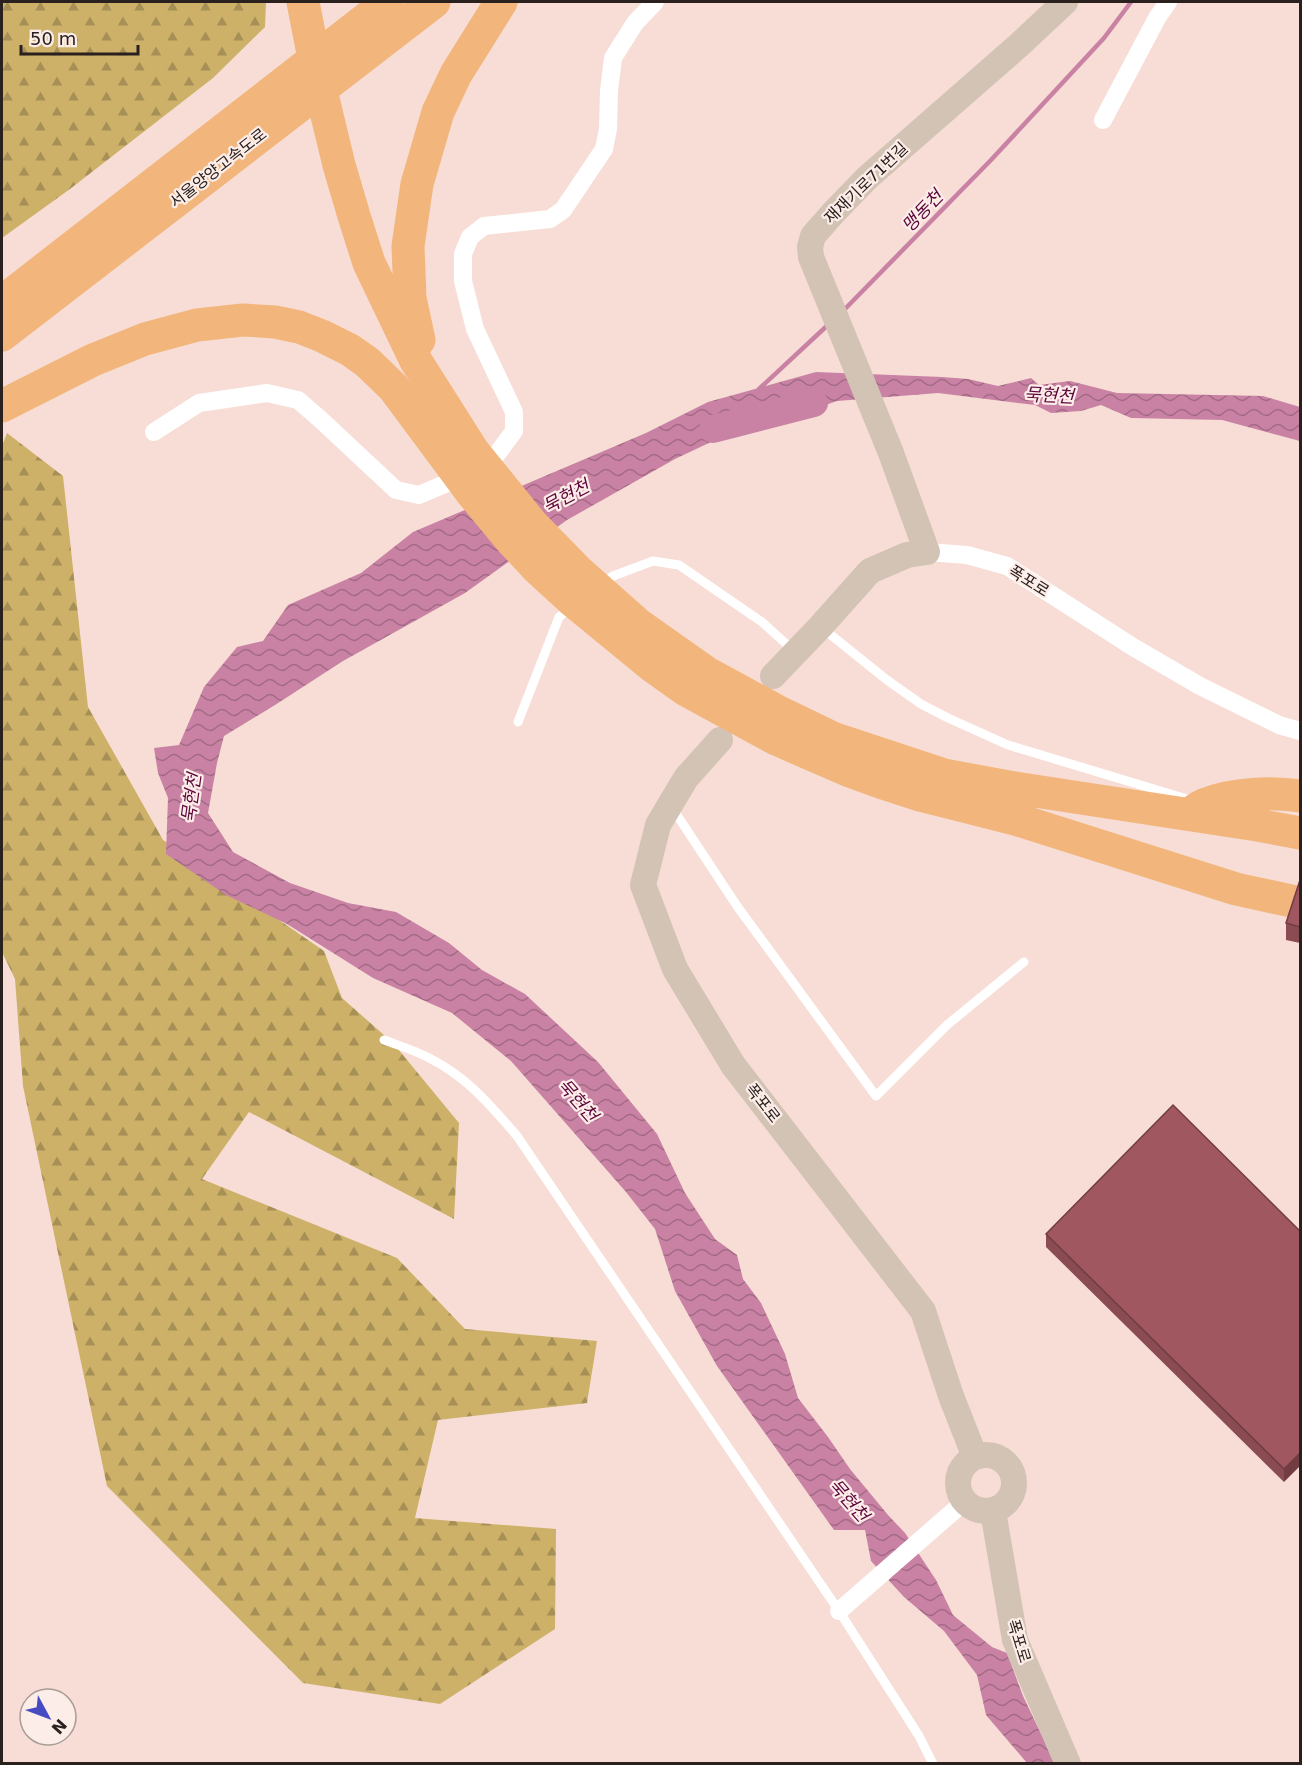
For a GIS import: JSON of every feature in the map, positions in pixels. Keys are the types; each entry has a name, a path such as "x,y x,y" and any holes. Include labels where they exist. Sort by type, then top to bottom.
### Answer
{"highway":[{"path":"286,2 291,56 325,188 380,326 406,384 455,447"},
{"path":"303,2 316,74 339,165 369,263 416,361 440,398"},
{"name":"서울양양고속도로","path":"338,57 388,2"},
{"name":"서울양양고속도로","path":"2,335 278,104 338,57 434,2"},
{"path":"501,2 456,74 438,112 417,184 411,217 408,246 410,298 419,341 471,492 537,568 573,601 777,711 835,739 944,775 1009,788 1196,809 1257,825 1300,833"},
{"name":"서울양양고속도로","path":"2,302 278,104"},
{"path":"2,406 93,360 145,339 228,320 275,322 299,327 350,350 367,362 455,447"},
{"path":"632,633 651,665 686,690 776,738 847,770 920,795 1015,819 1236,889 1300,903"},
{"path":"1196,809 1239,796 1300,796"}],"main road":[{"name":"재재기로71번길","path":"927,552 891,453 818,278 810,257 810,247 813,236 832,213 867,178 1065,2"},
{"name":"폭포로","path":"773,676 870,571 907,555 927,552"},
{"name":"폭포로","path":"720,740 686,778 658,825 643,885 675,969 733,1065 923,1311 951,1396 975,1457"},
{"path":"985,1455 999,1458 1007,1464 1012,1473 1014,1482 1011,1497 1004,1505 993,1511 984,1512 972,1508 964,1502 958,1492 957,1482 960,1470 966,1462 975,1457 985,1455"},
{"name":"폭포로","path":"993,1511 1015,1640 1068,1764"}],"street":[{"path":"154,432 199,404 267,393 298,400 396,490 419,495 447,483 498,454 514,431 514,412 475,330 463,281 463,254 470,237 484,226 550,219 562,210 604,149 609,129 609,91 613,58 635,23 655,2"},
{"path":"1103,120 1157,18 1168,2"},
{"name":"폭포로","path":"927,552 967,555 1006,566 1133,647 1200,686 1280,725 1300,731"},
{"path":"839,1611 964,1502"}],"lane":[{"path":"519,722 558,617 613,576 653,561 679,565 762,621 795,653"},
{"path":"820,627 886,680 921,704 948,718 1008,745 1196,809"},
{"path":"670,804 737,906 876,1096 947,1025 1024,962"},
{"path":"384,1040 431,1058 457,1074 481,1094 517,1136 839,1611 919,1736 933,1764"}],"green space":[{"path":"2,2 266,2 265,27 213,78 70,189 2,238"},
{"path":"7,433 63,476 88,707 163,840 324,951 342,998 393,1043 459,1123 454,1219 249,1112 202,1179 397,1258 465,1329 597,1341 587,1403 438,1420 415,1518 556,1529 555,1629 440,1704 303,1683 107,1486 23,1086 15,979 2,952 2,446"}],"water":[{"path":"816,372 968,379 998,386 1031,378 1039,385 1070,381 1117,393 1263,396 1300,407 1300,441 1222,420 1131,418 1101,405 1081,411 1051,413 1035,405 938,393 837,401 814,409 757,414 728,434 675,459 567,520 465,593 343,661 224,736 208,813 233,852 290,883 348,903 396,912 449,943 482,970 525,994 598,1062 657,1134 685,1193 715,1239 737,1255 743,1279 761,1303 785,1354 798,1398 850,1469 905,1533 936,1580 953,1615 992,1647 1007,1653 1023,1696 1055,1763 1027,1763 986,1715 977,1675 944,1631 904,1597 871,1561 865,1530 834,1530 717,1366 675,1291 655,1229 626,1192 511,1061 452,1013 373,978 287,924 226,895 166,854 168,798 158,773 154,748 179,745 204,687 237,647 263,641 288,605 361,573 413,532 646,433 708,402"}],"building":[{"path":"1300,880 1300,927 1286,923"},
{"path":"1173,1105 1300,1231 1300,1453 1284,1469 1046,1234"}],"waterway":[{"name":"맹동천","path":"843,311 991,160 1104,38 1131,2"},
{"name":"맹동천","path":"759,389 830,323"},
{"name":"묵현천","path":"713,429 814,403"}]}
